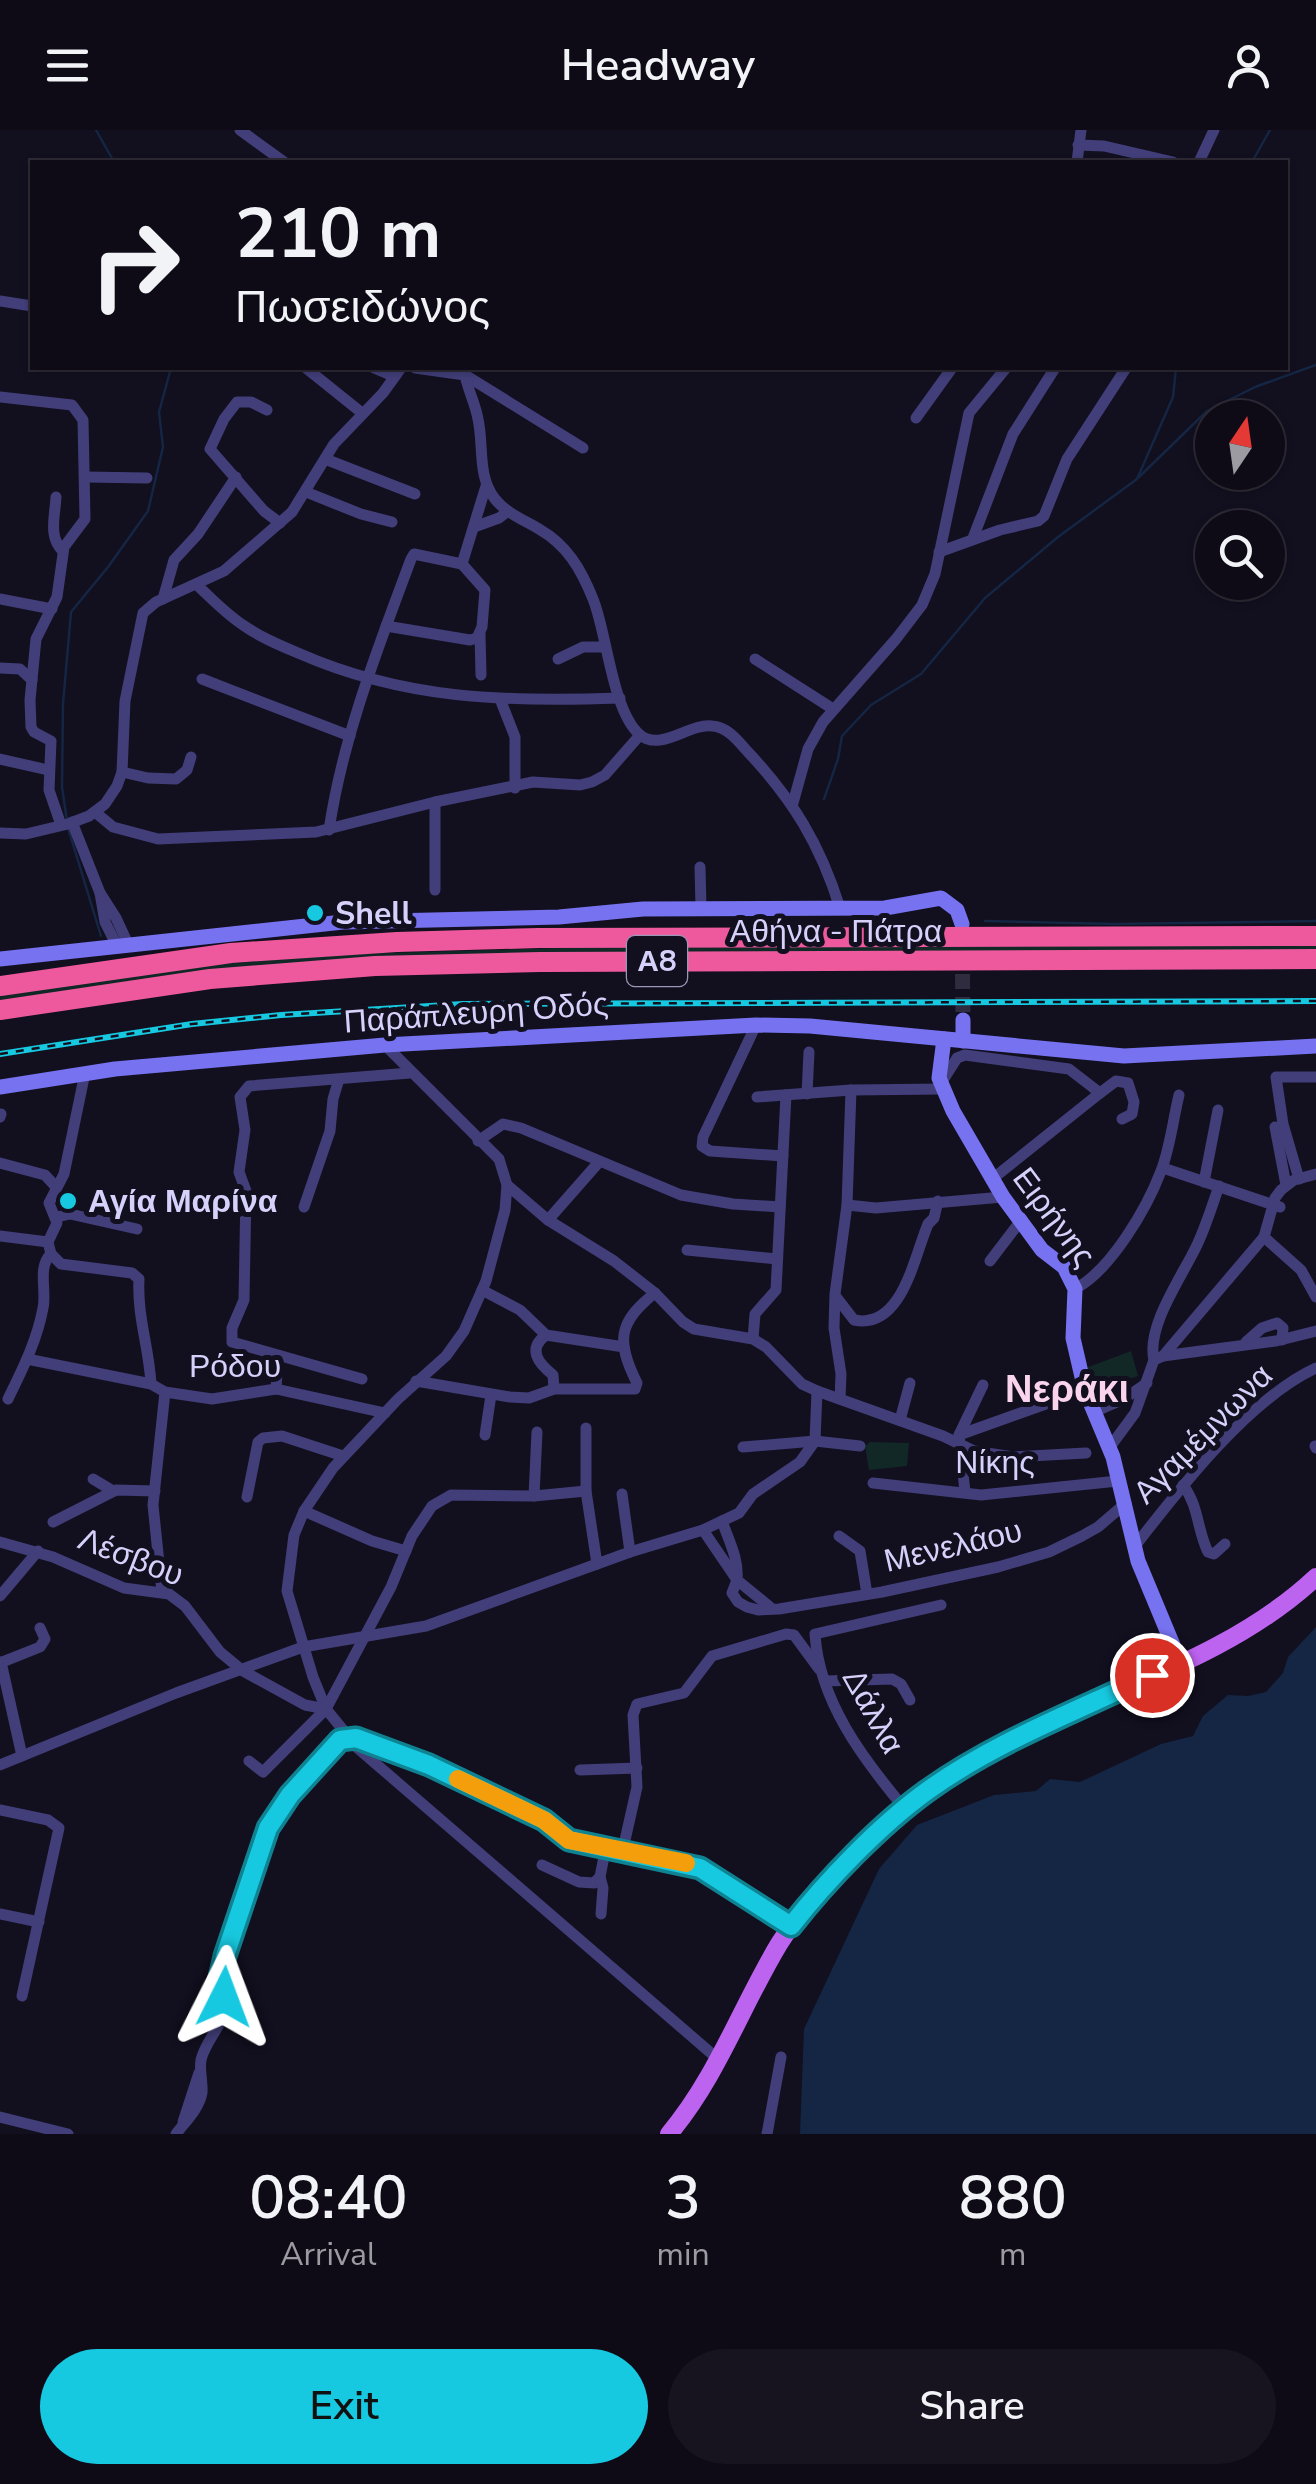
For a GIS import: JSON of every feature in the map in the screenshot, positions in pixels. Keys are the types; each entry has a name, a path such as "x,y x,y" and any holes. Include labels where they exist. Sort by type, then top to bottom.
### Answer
{"highway":[{"name":"Αθήνα - Πάτρα","path":"0,986 231,953 420,941 1316,936"},
{"name":"Αθήνα - Πάτρα","path":"0,1010 210,979 387,966 1316,959"}],"main road":[{"path":"669,2134 719,2060 791,1926 858,1853 906,1809 935,1786 1006,1746 1256,1625 1316,1577"}],"street":[{"path":"240,130 281,160"},
{"path":"1078,160 1081,130"},
{"path":"1200,160 1214,130"},
{"path":"1078,145 1104,146 1164,160"},
{"path":"0,300 30,306"},
{"path":"308,370 362,414"},
{"path":"916,418 951,370"},
{"path":"793,802 808,749 833,709 916,614 932,584 969,413 1004,370"},
{"path":"974,538 1013,434 1053,370"},
{"path":"939,552 1044,516 1066,458 1125,370"},
{"path":"464,371 583,448"},
{"path":"462,564 486,486 479,420 464,371"},
{"path":"0,833 26,834 67,824 95,812 111,796 122,772 125,701 141,619 150,605 231,566 280,523 306,492 345,430 383,393 396,372"},
{"path":"0,396 72,404 82,420 85,520 63,550 60,586 36,639 31,726 51,742 49,790 116,918 123,946"},
{"path":"268,410 251,402 238,402 214,437 212,454 280,523"},
{"path":"325,458 415,494"},
{"path":"86,476 147,478"},
{"path":"164,599 174,560 198,534 236,477"},
{"path":"486,486 508,511 552,536 570,554 597,608 620,698 640,735 662,740 698,726 718,726 735,737 793,802 840,908"},
{"path":"306,492 392,522"},
{"path":"56,497 53,536 63,550"},
{"path":"474,527 508,511"},
{"path":"329,830 366,679 414,554 462,564 485,590 481,675"},
{"path":"197,585 242,625 263,637 366,679 473,698 620,698"},
{"path":"0,599 52,609"},
{"path":"386,626 470,640 480,634"},
{"path":"558,659 583,648 604,647"},
{"path":"754,658 833,709"},
{"path":"0,668 20,669 32,680"},
{"path":"202,680 350,736"},
{"path":"500,700 515,737 515,788"},
{"path":"95,812 113,826 158,839 292,835 329,830 435,802 538,781 592,782 605,775 640,735"},
{"path":"122,772 176,779 188,770 191,757"},
{"path":"0,758 48,770"},
{"path":"435,802 435,890"},
{"path":"700,867 701,908"},
{"path":"0,959 343,922 559,917 629,909 885,908 941,898 957,910 962,924"},
{"path":"963,1020 963,1041"},
{"path":"756,1026 702,1137 702,1146 726,1153 783,1156"},
{"name":"Παράπλευρη Οδός","path":"0,1088 85,1073 385,1045 756,1026 810,1026 1081,1054 1147,1056 1316,1046"},
{"path":"942,1087 939,1074 944,1039"},
{"path":"385,1045 498,1159 506,1184 505,1210 482,1290 456,1344 343,1456 304,1511 292,1542 286,1582 303,1647 326,1709 351,1738 719,2060"},
{"path":"807,1094 809,1052"},
{"path":"942,1087 947,1070 965,1055 1068,1069 1100,1093"},
{"path":"8,1399 28,1359 44,1306 43,1265 56,1217 50,1203 64,1174 85,1073"},
{"path":"362,1379 238,1345 230,1339 244,1300 246,1190 238,1172 245,1130 240,1098 248,1086 410,1073"},
{"path":"1299,1179 1276,1077 1316,1076"},
{"path":"304,1207 330,1131 332,1099 340,1079"},
{"path":"991,1180 1116,1081 1128,1083 1134,1108 1132,1114 1122,1119"},
{"path":"757,1097 942,1087"},
{"name":"Ειρήνης","path":"942,1087 1002,1197 1042,1250 1064,1267 1076,1288 1073,1338 1085,1390 1110,1447 1135,1546 1180,1662"},
{"path":"840,1399 835,1294 847,1206 851,1090"},
{"path":"753,1340 755,1314 776,1290 786,1095"},
{"path":"1076,1288 1098,1273 1128,1231 1162,1168 1179,1095"},
{"path":"1204,1182 1218,1110"},
{"path":"478,1140 494,1128 510,1126 698,1200 780,1208"},
{"path":"1275,1128 1286,1186"},
{"path":"0,1162 45,1175 56,1187"},
{"path":"548,1220 599,1162"},
{"path":"1162,1168 1277,1206"},
{"path":"1110,1447 1135,1412 1159,1358 1264,1236 1277,1206 1275,1198 1286,1186 1316,1174"},
{"path":"506,1184 548,1220 614,1261 694,1330 753,1340 776,1356 802,1384 817,1391 1013,1457 1086,1453"},
{"path":"1159,1358 1151,1348 1155,1330 1197,1244 1219,1186"},
{"path":"847,1206 876,1208 1002,1197"},
{"path":"835,1294 854,1320 870,1321 887,1313 898,1299 938,1201"},
{"path":"56,1217 70,1214 137,1229"},
{"path":"990,1260 1022,1220"},
{"path":"0,1236 49,1248 60,1264 132,1273 139,1279 138,1316 150,1359 152,1384"},
{"path":"1264,1236 1301,1270 1316,1298"},
{"path":"687,1250 777,1259"},
{"path":"482,1290 514,1306 546,1335 624,1347"},
{"path":"416,1381 530,1398 554,1388 634,1388 637,1383 624,1347 628,1317 655,1293"},
{"path":"1159,1358 1246,1342 1282,1340 1316,1331"},
{"path":"546,1335 539,1341 535,1357 553,1375 554,1388"},
{"path":"276,1389 278,1357"},
{"name":"Ρόδου","path":"28,1359 152,1384 166,1392 228,1399 276,1389 385,1413"},
{"name":"Αγαμέμνωνα","path":"1135,1546 1183,1485 1274,1394 1316,1368"},
{"path":"900,1420 910,1383"},
{"path":"1094,1412 1124,1400 1147,1383"},
{"path":"965,1492 958,1440 983,1385"},
{"path":"958,1440 1085,1390"},
{"path":"0,1764 303,1647 444,1620 630,1552 703,1530 738,1513 753,1494 800,1462 816,1441 817,1391"},
{"path":"162,1592 154,1525 166,1392"},
{"path":"485,1435 491,1395"},
{"path":"586,1428 586,1491 597,1564"},
{"path":"534,1496 536,1432"},
{"path":"247,1497 258,1442 270,1434 343,1456"},
{"path":"743,1447 816,1441 860,1446"},
{"path":"93,1479 112,1491"},
{"name":"Νίκης","path":"873,1483 982,1495 1118,1481"},
{"path":"1183,1485 1196,1507 1208,1552 1214,1554 1225,1544"},
{"path":"53,1522 112,1491 155,1491"},
{"path":"249,1761 263,1772 326,1709 422,1516 443,1498 586,1491"},
{"path":"622,1494 630,1552"},
{"name":"Μενελάου","path":"775,1608 998,1567 1048,1552 1098,1527 1126,1504"},
{"path":"304,1511 406,1551"},
{"path":"722,1521 736,1554 737,1580 732,1593 738,1602 758,1610 775,1608 786,1634"},
{"path":"703,1530 737,1580"},
{"path":"839,1536 860,1551 867,1594"},
{"name":"Λέσβου","path":"0,1542 38,1551 115,1585 162,1592 179,1600 220,1652 242,1671 306,1705 326,1709"},
{"path":"0,1596 38,1551"},
{"name":"Δάλλα","path":"906,1809 849,1736 818,1668 817,1630 941,1606"},
{"path":"22,1756 0,1663 40,1647 45,1638 40,1628"},
{"path":"624,1850 635,1798 637,1704 684,1693 712,1656 786,1634 794,1635 818,1668"},
{"path":"825,1681 892,1679 901,1684 910,1700"},
{"path":"179,2130 202,2095 200,2070 205,2050 224,2017 219,1978 268,1828 335,1742 351,1738 429,1765 544,1820 569,1840 700,1868 791,1926"},
{"path":"580,1770 636,1768"},
{"path":"0,1810 48,1820 59,1828 22,1996"},
{"path":"601,1914 600,1878 606,1846"},
{"path":"542,1865 579,1882 600,1878"},
{"path":"0,1914 40,1922"},
{"path":"767,2134 781,2058"},
{"path":"4,2121 68,2134"}],"green space":[{"path":"1316,945 1316,950 351,959 209,970 0,1000 0,995 208,965 350,954 564,948"},
{"path":"1131,1351 1138,1376 1091,1391 1086,1368"},
{"path":"870,1442 909,1443 907,1466 869,1470 865,1446"}],"water":[{"path":"1316,1627 1316,2134 800,2134 804,2029 879,1869 917,1825 994,1795 1036,1791 1050,1779 1080,1782 1161,1744 1193,1736 1203,1716 1228,1695 1266,1692 1283,1673 1288,1657"}],"waterway":[{"path":"96,130 113,160"},
{"path":"1253,160 1270,130"},
{"path":"1139,477 1207,411 1255,387 1316,365"},
{"path":"67,821 62,787 63,704 71,612 148,511 163,447 159,412 170,370"},
{"path":"824,799 842,736 871,705 921,674 985,598 1058,537 1137,479 1173,397 1176,370"},
{"path":"68,828 101,936"},
{"path":"985,921 1114,924 1316,921"}],"tunnel":[{"path":"962,928 963,1020"}],"railway":[{"path":"0,1054 192,1024 463,1004 1316,1001"}],"slow traffic":[{"path":"458,1779 544,1820 569,1840 686,1863"}],"place":[{"name":"Shell","path":"315,913"},
{"name":"Αγία Μαρίνα","path":"68,1201"}],"district":[{"name":"Νεράκι","path":"1067,1389"}],"route":[{"path":"224,1997 218,1986 225,1956 268,1828 290,1795 340,1740 356,1738 429,1765 544,1820 569,1840 700,1868 791,1926 858,1853 925,1792 1006,1746 1152,1675"}]}
